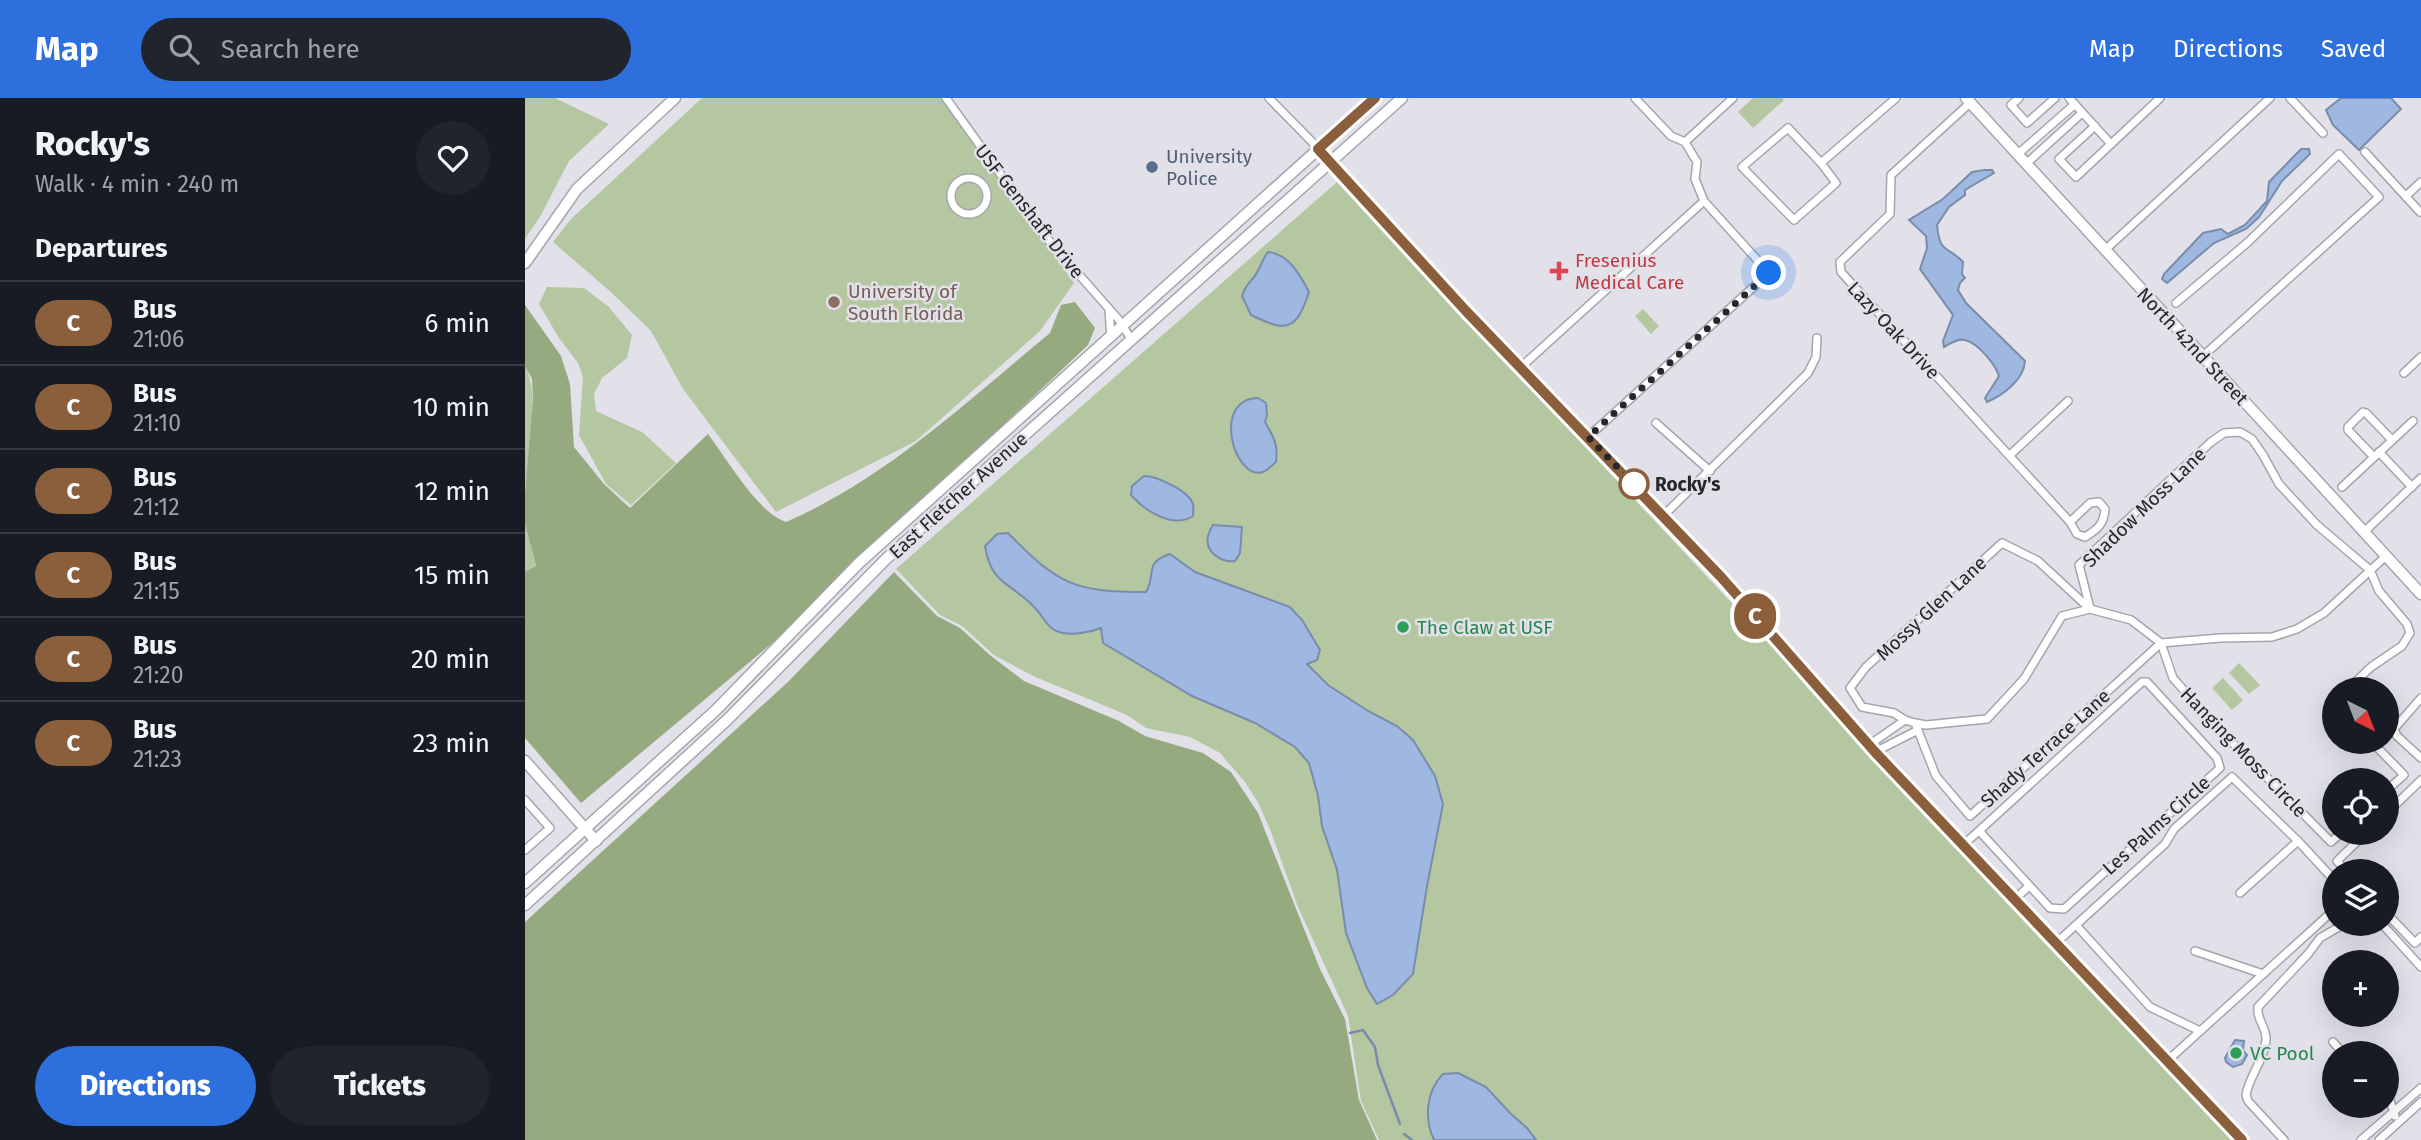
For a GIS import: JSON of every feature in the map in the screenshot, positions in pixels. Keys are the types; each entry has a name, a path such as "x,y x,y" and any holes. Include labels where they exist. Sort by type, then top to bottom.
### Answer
{"street":[{"path":"525,263 577,189 675,98"},
{"name":"USF Genshaft Drive","path":"946,98 1044,235 1122,323 1131,340"},
{"path":"1269,98 1458,303 1721,577 1872,748 2242,1140"},
{"name":"East Fletcher Avenue","path":"525,883 716,710 859,563 1111,338 1122,323 1375,98"},
{"name":"East Fletcher Avenue","path":"525,905 727,720 886,559 1402,98"},
{"path":"1588,437 1769,273 1703,201 1695,179 1697,162 1685,142 1671,136 1636,98"},
{"path":"1685,142 1733,98"},
{"path":"1821,163 1896,98"},
{"path":"2019,98 2011,105 2027,123 2055,98"},
{"path":"2095,127 2059,159 2076,177 2161,98"},
{"path":"2105,250 2270,98"},
{"path":"2290,98 2323,133"},
{"name":"North 42nd Street","path":"1968,100 2421,594"},
{"name":"Lazy Oak Drive","path":"1968,100 1891,175 1890,214 1840,262 1841,272 2070,522"},
{"path":"2018,154 2072,101 2111,144"},
{"path":"2027,163 2083,113"},
{"path":"1788,128 1821,163 1836,183 1794,220 1742,167 1788,128"},
{"path":"2365,152 2420,212"},
{"path":"2179,300 2247,243 2339,154 2379,197 2202,357"},
{"path":"984,184 998,173"},
{"path":"970,177 984,184 987,200 981,210 968,215 955,208 950,193 955,183 970,177"},
{"path":"2406,196 2421,182"},
{"path":"1521,367 1703,201"},
{"path":"1109,309 1111,338"},
{"path":"1663,517 1808,373 1816,357 1817,338"},
{"path":"2404,373 2421,357"},
{"path":"2010,455 2068,401"},
{"path":"2392,440 2363,412 2348,426 2348,430 2412,487"},
{"path":"2342,487 2413,421"},
{"path":"1655,423 1710,471"},
{"name":"Shadow Moss Lane","path":"2090,609 2079,565 2224,433 2239,432 2252,439 2279,484 2317,525 2370,570"},
{"path":"2364,532 2421,478"},
{"path":"2099,502 2105,509 2104,520 2098,529 2085,537 2077,534 2070,522 2090,503 2099,502"},
{"name":"Mossy Glen Lane","path":"1918,729 1894,713 1862,708 1850,688 1866,667 2002,543 2038,561 2090,609"},
{"path":"1872,748 1926,725 1987,719 2024,679 2062,616 2090,609 2131,620 2161,643 2272,637 2297,629 2324,613 2386,556"},
{"path":"2361,677 2402,646 2410,633 2407,624 2379,591 2370,570"},
{"name":"Shady Terrace Lane","path":"1918,729 1936,776 1970,816 2161,643"},
{"name":"Hanging Moss Circle","path":"2161,643 2173,678 2322,833"},
{"name":"Les Palms Circle","path":"1963,845 2142,682 2147,682 2217,758 2220,768 2064,909 2050,908 1981,833 1981,829"},
{"path":"2421,698 2394,729 2397,736 2421,758"},
{"path":"1872,748 1905,720"},
{"path":"2384,754 2397,768"},
{"path":"525,761 596,841"},
{"path":"2220,768 2322,867"},
{"path":"2055,944 2165,845 2174,829 2232,777"},
{"path":"2399,801 2421,780"},
{"path":"525,800 550,828 525,850"},
{"path":"2240,893 2298,841"},
{"path":"2339,859 2354,845"},
{"path":"2014,900 2029,886"},
{"path":"2167,1062 2322,921"},
{"path":"2076,925 2150,1007 2200,1031"},
{"path":"2399,926 2415,943 2421,937"},
{"path":"2284,1140 2248,1101 2246,1095 2266,1043 2265,1030 2257,1013 2258,1007 2323,936"},
{"path":"2393,936 2421,967"},
{"path":"2196,951 2263,974"},
{"path":"2399,1108 2421,1088"},
{"path":"2379,1140 2421,1102"},
{"path":"2361,1140 2387,1118"},
{"path":"2397,1118 2400,1121"}],"green space":[{"path":"525,98 555,98 609,124 569,161 541,215 525,239"},
{"path":"702,98 943,98 1074,283 1040,331 916,441 776,512 683,389 651,331 553,242 571,219"},
{"path":"1753,98 1784,100 1753,128 1738,112"},
{"path":"1337,182 2235,1140 1379,1140 1361,1101 1348,1016 1298,907 1259,804 1245,782 1220,753 1190,737 1146,728 1127,715 1033,676 994,655 962,626 940,615 896,569"},
{"path":"547,287 584,288 609,307 632,335 627,358 602,378 594,394 596,411 642,432 676,463 631,505 606,484 579,435 583,377 578,363 539,304"},
{"path":"1075,302 1095,328 1088,345 770,645 581,803 525,738 525,572 536,566 525,524 533,401 532,379 525,366 525,305 561,356 570,384 574,447 604,484 630,508 708,434 754,497 775,517 786,522 857,484 924,437 1050,333 1061,305"},
{"path":"1643,309 1659,326 1651,334 1635,316"},
{"path":"525,366 530,378 533,410 525,493"},
{"path":"525,524 536,567 525,572"},
{"path":"894,572 937,616 960,628 1024,681 1119,721 1145,736 1203,753 1231,772 1258,813 1320,969 1345,1019 1359,1100 1377,1140 525,1140 525,922 789,681"},
{"path":"2239,663 2260,685 2249,694 2229,673"},
{"path":"2223,678 2243,700 2232,710 2212,688"}],"water":[{"path":"2341,98 2391,98 2401,109 2359,150 2333,125 2326,110"},
{"path":"2301,149 2309,149 2310,154 2282,181 2259,217 2246,229 2214,243 2167,283 2162,279 2203,233 2221,229 2228,234 2245,225 2267,201 2269,182"},
{"path":"1992,170 1994,173 1965,190 1965,195 1949,207 1937,225 1942,245 1963,262 1962,274 1965,278 1958,290 1966,303 2025,361 2017,380 2006,391 1987,402 1985,398 1999,376 1997,371 1990,360 1970,342 1959,340 1944,347 1943,341 1953,315 1920,269 1927,248 1926,236 1909,220 1943,199 1972,172"},
{"path":"1268,252 1288,261 1298,272 1309,292 1299,315 1288,325 1273,324 1251,315 1242,296"},
{"path":"1258,398 1266,403 1265,422 1276,445 1276,462 1263,472 1253,471 1243,464 1232,439 1231,424 1235,411 1244,402"},
{"path":"1144,476 1164,481 1179,489 1193,504 1193,516 1168,519 1144,507 1131,495 1132,486"},
{"path":"1213,525 1242,527 1240,553 1235,561 1220,558 1211,551 1207,542"},
{"path":"1008,533 1040,564 1068,582 1083,587 1146,592 1153,565 1170,554 1195,572 1290,607 1302,620 1320,650 1317,660 1307,664 1328,685 1397,726 1413,740 1435,776 1443,804 1413,974 1393,995 1377,1004 1367,988 1346,933 1337,870 1322,826 1318,796 1309,763 1295,747 1255,723 1192,696 1103,643 1101,628 1072,634 1053,629 1027,600 1004,583 992,569 985,546 997,534"},
{"name":"VC Pool","path":"2235,1040 2244,1041 2243,1050 2247,1055 2242,1064 2233,1067 2225,1058"},
{"path":"1458,1073 1486,1087 1536,1140 1434,1140 1428,1114 1430,1097 1443,1074"}],"waterway":[{"path":"1350,1033 1363,1030 1375,1047 1378,1065 1400,1124"},
{"path":"1404,1134 1412,1140"}],"bus line":[{"name":"C","path":"1375,98 1318,149 1466,311 1721,577 1875,752 2242,1140"}],"place":[{"name":"University Police","path":"1152,167"},
{"name":"Fresenius Medical Care","path":"1559,271"},
{"name":"University of South Florida","path":"834,302"},
{"name":"Rocky's","path":"1634,484"},
{"name":"The Claw at USF","path":"1403,627"},
{"name":"VC Pool","path":"2236,1053"}],"route":[{"path":"1634,484 1588,437 1769,273"}]}
